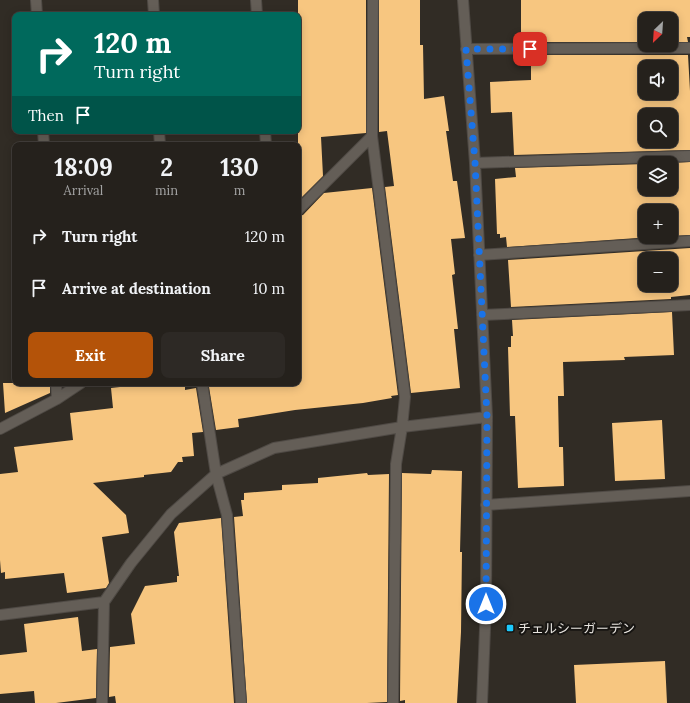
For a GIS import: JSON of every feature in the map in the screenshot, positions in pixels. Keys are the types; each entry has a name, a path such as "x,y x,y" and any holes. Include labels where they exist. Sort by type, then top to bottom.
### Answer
{"street":[{"path":"36,0 37,12"},
{"path":"153,0 154,12"},
{"path":"256,0 257,12"},
{"path":"373,0 372,136 405,397 396,464 393,703"},
{"path":"463,0 475,162 487,417 486,604 482,703"},
{"path":"466,49 690,48"},
{"path":"301,207 372,136"},
{"path":"475,162 690,156"},
{"path":"479,255 690,241"},
{"path":"482,315 690,305"},
{"path":"56,386 57,399"},
{"path":"0,429 57,399 76,386"},
{"path":"202,386 216,474 227,515 241,703"},
{"path":"102,703 104,602 132,563 171,514 216,474 274,448 402,428 487,417"},
{"path":"486,504 690,491"},
{"path":"0,615 104,602"}],"building":[{"path":"298,0 366,0 366,133 321,137 323,176 301,198 301,142 298,142 298,134 301,134 301,12 298,12"},
{"path":"379,0 420,0 420,45 423,45 424,99 444,96 449,131 446,131 453,181 457,181 465,238 451,239 455,274 452,275 458,329 454,329 460,388 411,393 385,187 394,186 387,131 379,132"},
{"path":"521,0 690,0 690,37 687,37 688,42 678,42 678,12 638,12 638,42 530,42 530,33 521,33"},
{"path":"531,55 688,55 690,91 690,150 514,155 512,112 491,113 490,82 531,80"},
{"path":"690,162 690,235 678,236 678,204 638,204 638,238 507,247 506,237 500,238 500,234 497,234 495,179 516,177 515,168 638,164 638,196 678,196 678,163"},
{"path":"372,188 398,395 391,396 392,398 363,403 295,410 238,419 239,427 216,430 209,387 301,386 301,215 324,193"},
{"path":"690,248 690,295 671,297 671,299 511,307 508,260"},
{"path":"672,312 674,355 624,357 625,360 563,362 564,396 558,396 559,447 563,447 564,486 518,488 515,416 510,416 508,347 511,347 511,336 513,336 512,320"},
{"path":"3,383 12,383 12,386 50,386 50,393 5,413"},
{"path":"129,386 185,386 185,390 196,388 203,432 192,433 194,456 182,457 183,462 178,462 171,472 93,483 126,515 129,533 102,537 109,583 106,588 67,593 64,573 5,579 5,572 1,573 0,560 0,474 18,472 14,447 73,440 70,413 113,408 111,388"},
{"path":"662,420 665,479 615,481 612,423"},
{"path":"432,470 462,471 460,552 462,552 461,632 457,703 405,703 405,700 400,701 402,473 431,474"},
{"path":"367,473 368,475 389,474 387,702 247,703 234,517 243,516 241,500 244,500 244,493 282,490 282,485 318,483 318,478"},
{"path":"221,518 234,703 116,703 115,696 109,697 110,647 135,644 131,614 145,586 177,582 177,576 179,576 174,532 179,523"},
{"path":"78,617 82,651 97,649 96,698 56,703 35,703 34,691 0,694 0,655 27,652 24,624"},
{"path":"665,661 667,703 576,703 574,665"}],"place":[{"name":"チェルシーガーデン","path":"510,628"}],"route":[{"path":"486,604 487,417 475,162 466,49 530,49"}]}
